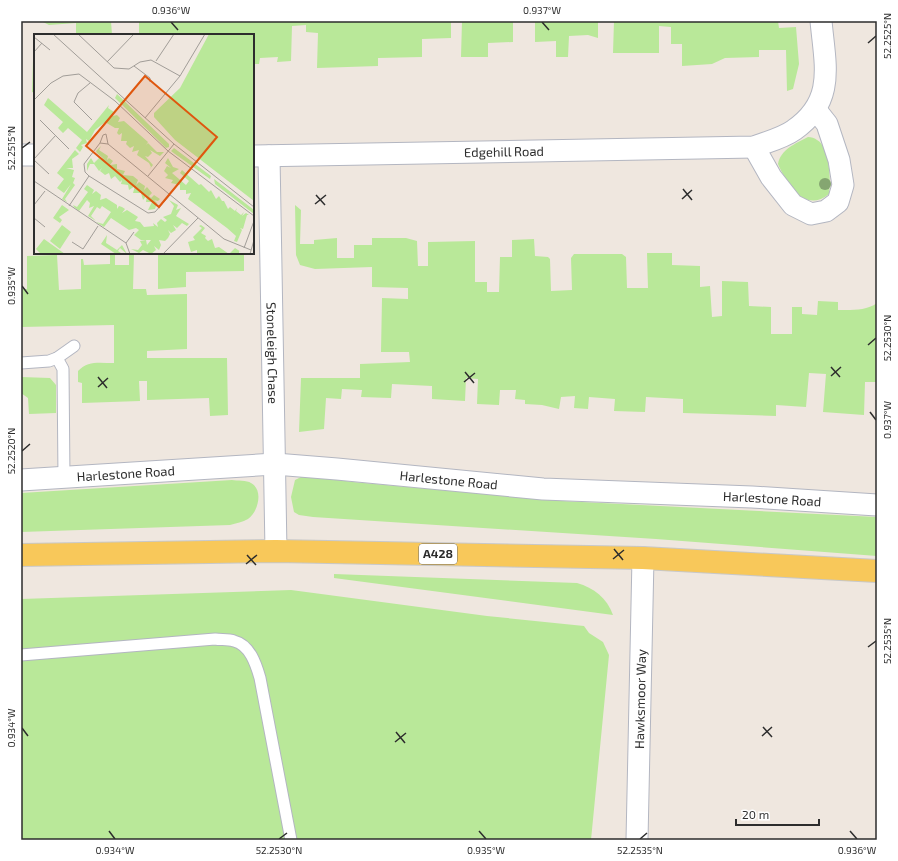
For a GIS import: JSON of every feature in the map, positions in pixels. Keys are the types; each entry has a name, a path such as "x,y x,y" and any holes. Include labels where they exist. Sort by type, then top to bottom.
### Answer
{"main road":[{"name":"A428","path":"21,555 276,551 643,558 877,571"}],"street":[{"path":"754,147 771,177 794,205 811,214 826,211 838,202 843,185 839,160 827,124 816,110 826,82 822,21"},
{"name":"Edgehill Road","path":"261,156 754,147 793,130 816,110"},
{"path":"21,155 34,155"},
{"name":"Stoneleigh Chase","path":"261,156 275,464 276,551"},
{"name":"Harlestone Road","path":"21,480 275,464 543,490 752,497 877,505"},
{"name":"Hawksmoor Way","path":"637,840 643,558"}],"lane":[{"path":"21,363 49,362 74,346"},
{"path":"57,358 63,369 64,478"},
{"path":"21,655 215,639 234,641 244,647 254,660 260,678 291,840"}],"green space":[{"path":"41,21 111,21 112,34 76,34 76,23 49,25"},
{"path":"139,21 451,21 451,38 422,39 422,57 378,58 378,66 317,68 318,33 306,32 306,25 292,26 291,61 277,62 278,57 260,58 259,64 254,64 254,34 139,34"},
{"path":"462,21 513,21 513,42 488,43 488,57 461,57"},
{"path":"535,21 598,21 598,38 588,35 569,36 568,57 556,57 556,41 535,42"},
{"path":"614,21 778,21 779,28 796,27 799,64 793,89 787,91 786,50 759,50 759,57 725,58 712,64 682,66 682,44 671,44 671,27 659,26 659,53 613,53"},
{"path":"33,59 34,59 34,93 32,92"},
{"path":"808,137 815,139 825,150 830,173 829,194 812,201 805,199 792,188 778,164 782,154 785,151"},
{"path":"295,205 301,210 300,244 314,244 314,240 337,238 337,258 354,258 354,245 372,245 372,238 406,238 417,241 418,266 428,266 428,242 475,241 475,282 487,282 487,292 499,292 500,257 512,257 512,240 534,239 535,256 548,257 550,259 551,291 572,290 571,258 574,254 622,254 626,257 627,288 648,288 647,253 672,253 672,265 700,266 700,287 710,286 712,317 722,316 722,281 748,282 749,306 771,307 771,334 792,334 792,307 802,307 802,314 817,315 818,301 838,302 838,310 863,309 877,303 877,382 865,382 864,415 823,412 826,374 809,373 806,407 776,405 776,416 683,413 683,399 646,397 645,412 614,411 615,399 589,397 588,409 574,408 575,396 561,397 559,409 542,405 525,404 525,400 515,399 516,390 500,390 499,405 477,404 478,379 466,378 465,401 432,399 432,386 392,384 391,398 361,397 362,390 342,389 341,399 326,398 324,429 299,432 301,378 360,378 360,364 410,362 409,352 381,352 382,298 408,299 408,288 372,287 372,267 315,269 300,265 296,255"},
{"path":"110,254 115,254 115,265 129,265 129,254 134,254 133,289 146,289 147,295 187,294 187,349 147,351 147,358 227,358 228,415 210,416 209,398 147,400 147,381 139,381 140,401 82,403 82,383 78,382 78,371 82,367 90,364 114,363 114,325 21,327 21,289 27,289 27,256 57,255 59,290 81,289 81,259 83,259 84,265 110,264"},
{"path":"158,254 244,254 244,271 186,272 186,287 158,289"},
{"path":"21,377 50,378 56,385 56,413 29,414 28,398 21,393"},
{"path":"305,475 353,482 562,501 877,517 877,556 656,539 313,517 299,515 294,512 291,497 295,480"},
{"path":"232,480 249,482 255,486 258,501 252,516 246,520 230,525 21,532 21,493"},
{"path":"334,574 577,583 599,594 613,615 334,578"},
{"path":"291,590 487,616 584,626 589,633 603,642 609,655 591,840 21,840 21,599"}]}
